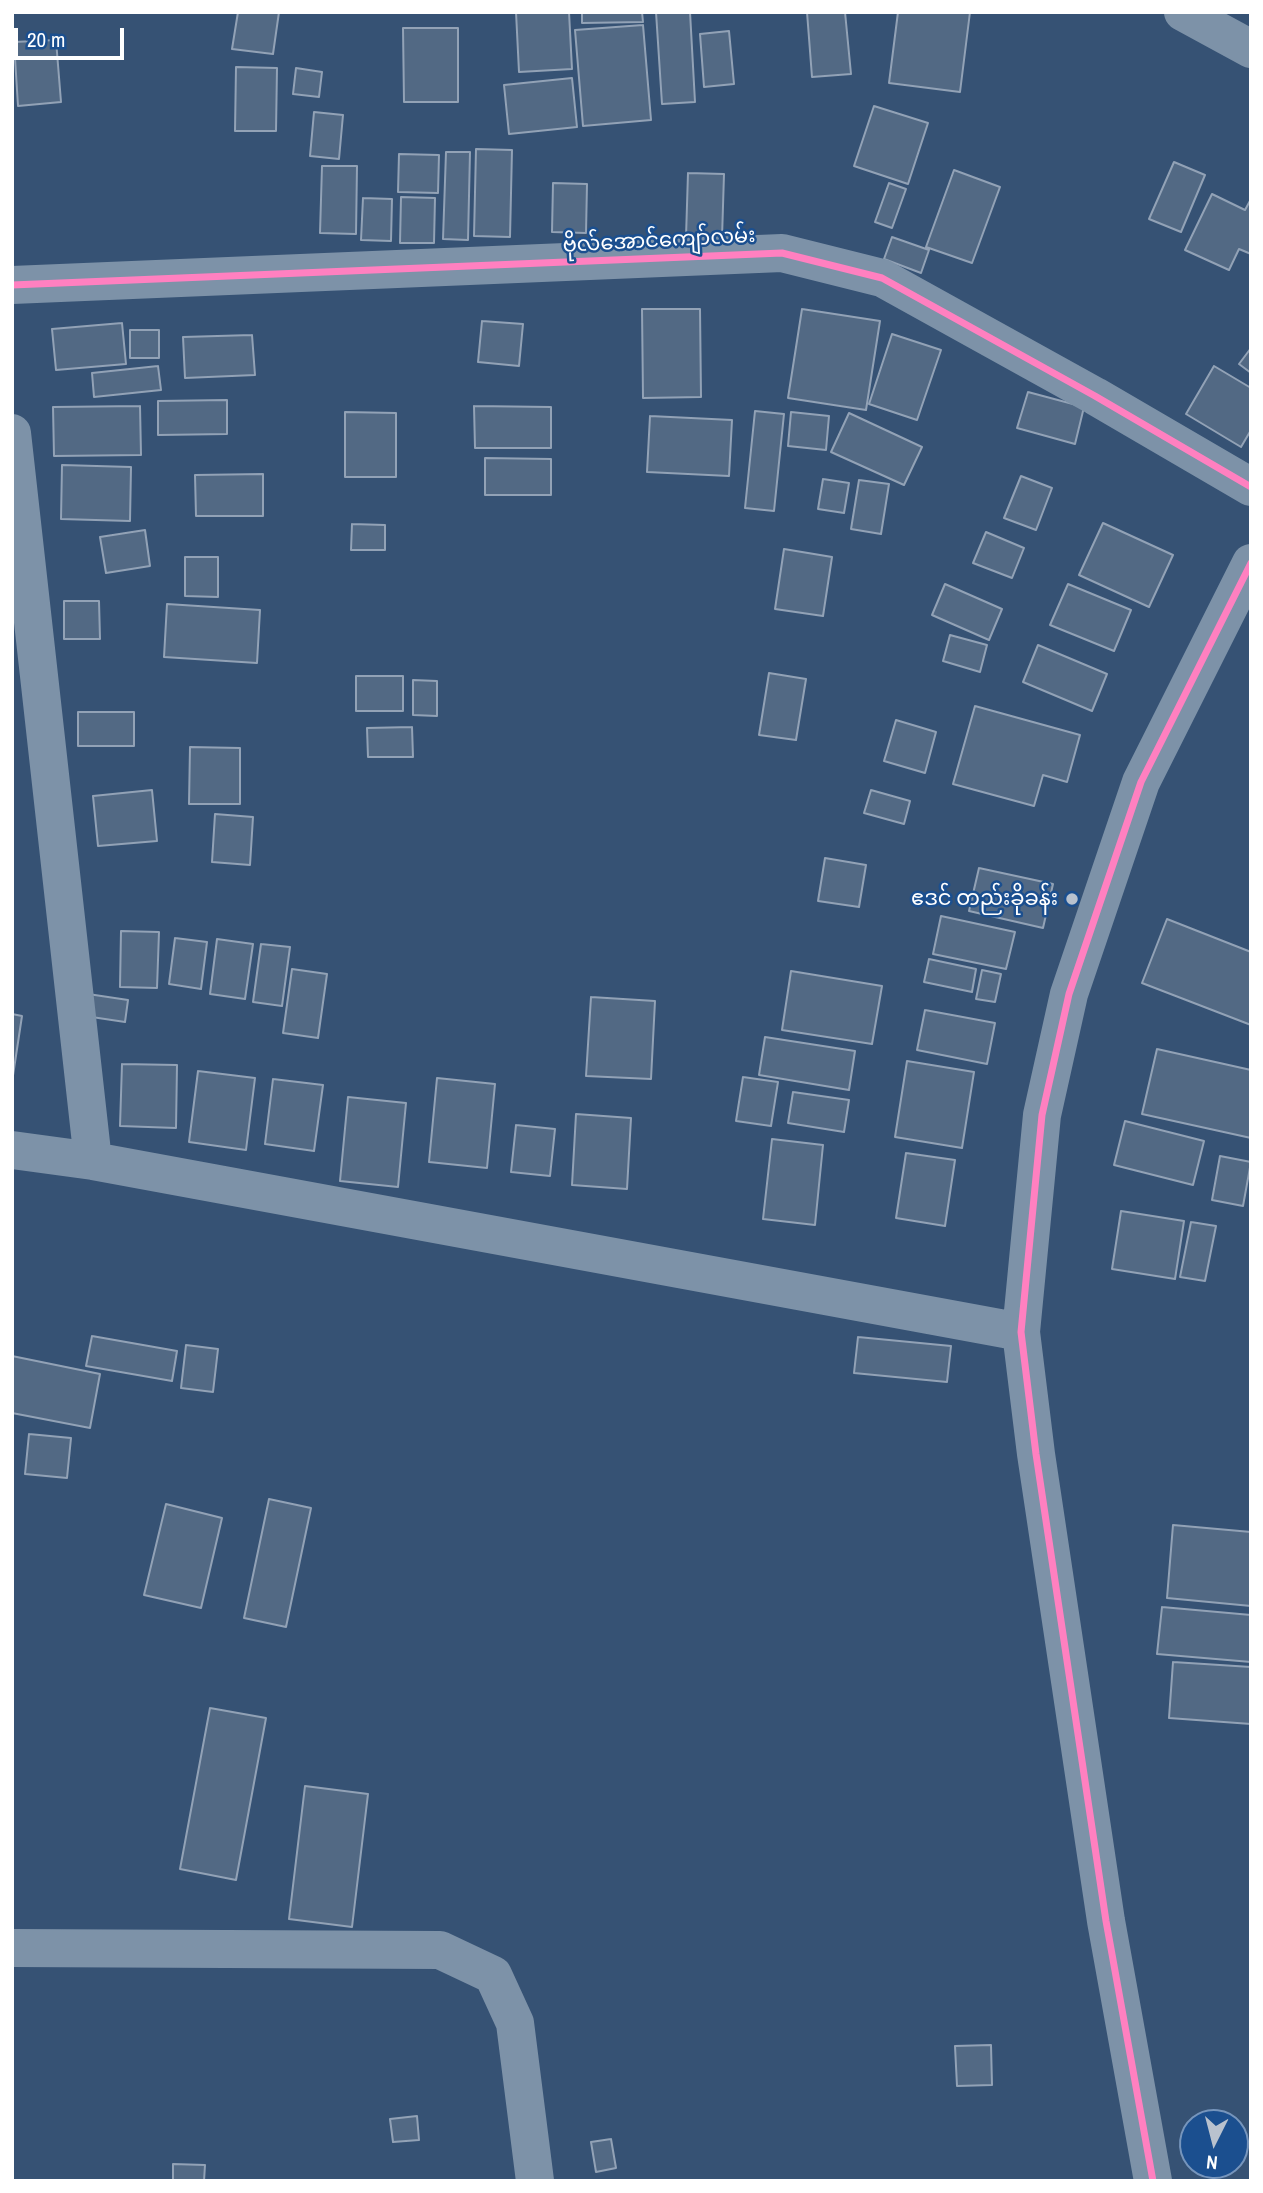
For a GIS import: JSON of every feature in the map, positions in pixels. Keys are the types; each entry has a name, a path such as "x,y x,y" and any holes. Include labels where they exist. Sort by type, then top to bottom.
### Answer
{"street":[{"path":"1183,12 1251,49"},
{"name":"ဗိုလ်အောင်ကျော်လမ်း","path":"12,285 782,253 882,278 1095,396 1251,487"},
{"path":"12,433 93,1161"},
{"path":"1153,2181 1106,1921 1036,1454 1021,1332 1042,1115 1069,994 1140,782 1251,563"},
{"path":"12,1150 93,1161 1021,1332"},
{"path":"12,1948 440,1950 493,1975 515,2023 535,2181"}],"building":[{"path":"238,12 279,12 273,54 232,49"},
{"path":"516,12 569,12 572,69 519,72"},
{"path":"582,12 642,12 643,22 582,23"},
{"path":"656,12 690,12 695,102 662,104"},
{"path":"807,12 845,12 851,74 812,77"},
{"path":"898,12 970,12 960,92 889,83"},
{"path":"643,25 651,120 583,126 575,30"},
{"path":"403,28 458,28 458,102 404,102"},
{"path":"729,31 734,84 704,87 700,34"},
{"path":"56,40 61,102 18,106 14,42"},
{"path":"236,67 277,68 276,131 235,131"},
{"path":"296,68 322,72 319,97 293,94"},
{"path":"572,78 577,127 509,134 504,85"},
{"path":"874,106 928,123 908,184 854,166"},
{"path":"314,112 343,115 339,159 310,156"},
{"path":"476,149 512,150 510,237 474,236"},
{"path":"446,152 470,152 468,240 443,239"},
{"path":"399,154 439,155 438,193 398,192"},
{"path":"1174,162 1205,175 1181,232 1149,219"},
{"path":"322,166 357,166 356,234 320,233"},
{"path":"954,170 1000,187 972,263 926,247"},
{"path":"688,173 724,174 722,238 686,237"},
{"path":"553,183 587,184 586,233 552,232"},
{"path":"889,183 906,189 892,228 875,222"},
{"path":"1212,194 1245,210 1251,199 1251,254 1239,249 1229,270 1185,250"},
{"path":"401,197 435,198 434,243 400,243"},
{"path":"363,198 392,199 391,241 361,240"},
{"path":"892,237 929,250 921,273 884,259"},
{"path":"642,309 700,309 701,397 643,398"},
{"path":"802,309 880,321 866,410 788,398"},
{"path":"482,321 523,324 519,366 478,362"},
{"path":"122,323 126,364 56,370 52,329"},
{"path":"130,330 159,330 159,358 130,358"},
{"path":"892,334 941,350 917,420 869,404"},
{"path":"252,335 255,375 185,378 183,337"},
{"path":"1251,348 1251,373 1239,364"},
{"path":"158,366 161,390 94,397 92,373"},
{"path":"1214,366 1251,388 1251,430 1241,447 1186,414"},
{"path":"1028,392 1084,407 1075,444 1017,428"},
{"path":"227,400 227,434 158,435 158,401"},
{"path":"140,406 141,455 54,456 53,407"},
{"path":"474,406 551,407 551,448 475,448"},
{"path":"755,411 784,414 774,511 745,508"},
{"path":"345,412 396,413 396,477 345,477"},
{"path":"791,412 829,416 826,450 788,446"},
{"path":"849,413 922,447 904,485 831,452"},
{"path":"650,416 732,420 729,476 647,472"},
{"path":"485,458 551,459 551,495 485,495"},
{"path":"62,465 131,467 130,521 61,519"},
{"path":"263,474 263,516 196,516 195,475"},
{"path":"1021,476 1052,488 1036,530 1004,518"},
{"path":"823,479 849,483 844,513 818,509"},
{"path":"859,480 889,484 881,534 851,529"},
{"path":"1103,523 1173,555 1149,607 1079,575"},
{"path":"352,524 385,525 385,550 351,550"},
{"path":"145,530 150,566 106,573 100,537"},
{"path":"986,532 1024,548 1012,578 973,563"},
{"path":"784,549 832,557 823,616 775,609"},
{"path":"185,557 218,557 218,597 185,596"},
{"path":"945,584 1002,609 989,640 932,615"},
{"path":"1068,584 1131,610 1114,651 1050,625"},
{"path":"64,601 99,601 100,639 64,639"},
{"path":"167,604 260,610 257,663 164,657"},
{"path":"950,635 987,645 980,672 943,661"},
{"path":"1038,645 1107,674 1092,711 1023,682"},
{"path":"769,673 806,679 796,740 759,735"},
{"path":"356,676 403,676 403,711 356,711"},
{"path":"413,680 437,681 437,716 413,715"},
{"path":"975,706 1080,735 1067,782 1043,775 1034,806 953,784"},
{"path":"78,712 134,712 134,746 78,746"},
{"path":"896,720 936,732 925,773 884,761"},
{"path":"412,727 413,757 368,757 367,728"},
{"path":"190,747 240,748 240,804 189,804"},
{"path":"152,790 157,841 98,846 93,796"},
{"path":"871,790 910,801 904,824 864,813"},
{"path":"215,814 253,817 250,865 212,862"},
{"path":"825,858 866,865 859,907 818,901"},
{"path":"979,868 1053,884 1043,928 969,911"},
{"path":"941,916 1015,932 1006,969 933,954"},
{"path":"1167,919 1251,952 1251,1025 1142,983"},
{"path":"121,931 159,932 157,988 120,987"},
{"path":"175,938 207,942 201,989 169,984"},
{"path":"217,939 253,944 245,999 210,994"},
{"path":"261,944 290,947 282,1006 253,1002"},
{"path":"929,959 976,969 972,992 924,982"},
{"path":"292,969 327,974 318,1038 283,1033"},
{"path":"982,970 1001,974 995,1002 976,999"},
{"path":"791,971 882,986 872,1044 782,1030"},
{"path":"88,994 128,1000 125,1022 85,1016"},
{"path":"591,997 655,1001 651,1079 586,1076"},
{"path":"925,1010 995,1023 987,1064 917,1050"},
{"path":"12,1014 22,1016 12,1082"},
{"path":"765,1037 855,1051 849,1090 759,1075"},
{"path":"1157,1049 1251,1070 1251,1138 1142,1114"},
{"path":"907,1061 974,1072 962,1148 895,1137"},
{"path":"122,1064 177,1065 176,1128 120,1126"},
{"path":"198,1071 255,1078 246,1150 189,1142"},
{"path":"743,1077 778,1082 771,1126 736,1121"},
{"path":"437,1078 495,1084 487,1168 429,1162"},
{"path":"273,1079 323,1085 314,1151 265,1144"},
{"path":"793,1092 849,1100 844,1132 788,1123"},
{"path":"348,1097 406,1103 398,1187 340,1181"},
{"path":"576,1114 631,1118 627,1189 572,1185"},
{"path":"1125,1121 1204,1141 1193,1185 1114,1165"},
{"path":"516,1125 555,1129 550,1176 511,1172"},
{"path":"772,1139 823,1145 815,1225 763,1219"},
{"path":"906,1153 955,1160 945,1226 896,1218"},
{"path":"1220,1156 1251,1162 1243,1206 1212,1200"},
{"path":"1121,1211 1184,1221 1175,1279 1112,1269"},
{"path":"1191,1222 1216,1226 1205,1281 1180,1277"},
{"path":"92,1336 177,1351 172,1381 86,1366"},
{"path":"858,1337 951,1346 947,1382 854,1373"},
{"path":"186,1345 218,1349 213,1392 181,1388"},
{"path":"12,1356 100,1374 90,1428 12,1413"},
{"path":"29,1434 71,1438 67,1478 25,1474"},
{"path":"269,1499 311,1508 286,1627 244,1618"},
{"path":"166,1504 222,1518 201,1608 144,1595"},
{"path":"1173,1525 1251,1532 1251,1606 1167,1598"},
{"path":"1162,1607 1251,1615 1251,1662 1157,1654"},
{"path":"1173,1662 1251,1667 1251,1724 1169,1718"},
{"path":"210,1708 266,1718 236,1880 180,1869"},
{"path":"305,1786 368,1794 352,1927 289,1919"},
{"path":"991,2045 992,2085 957,2086 955,2046"},
{"path":"417,2116 419,2140 393,2142 390,2119"},
{"path":"611,2139 616,2168 596,2172 591,2142"},
{"path":"173,2164 205,2165 204,2181 173,2181"}],"cycle path":[{"path":"12,285 782,253 882,278 1095,396 1251,487"},
{"path":"1153,2181 1106,1921 1036,1454 1021,1332 1042,1115 1069,994 1141,782 1251,563"}],"place":[{"name":"ဧဒင် တည်းခိုခန်း","path":"1072,899"}]}
